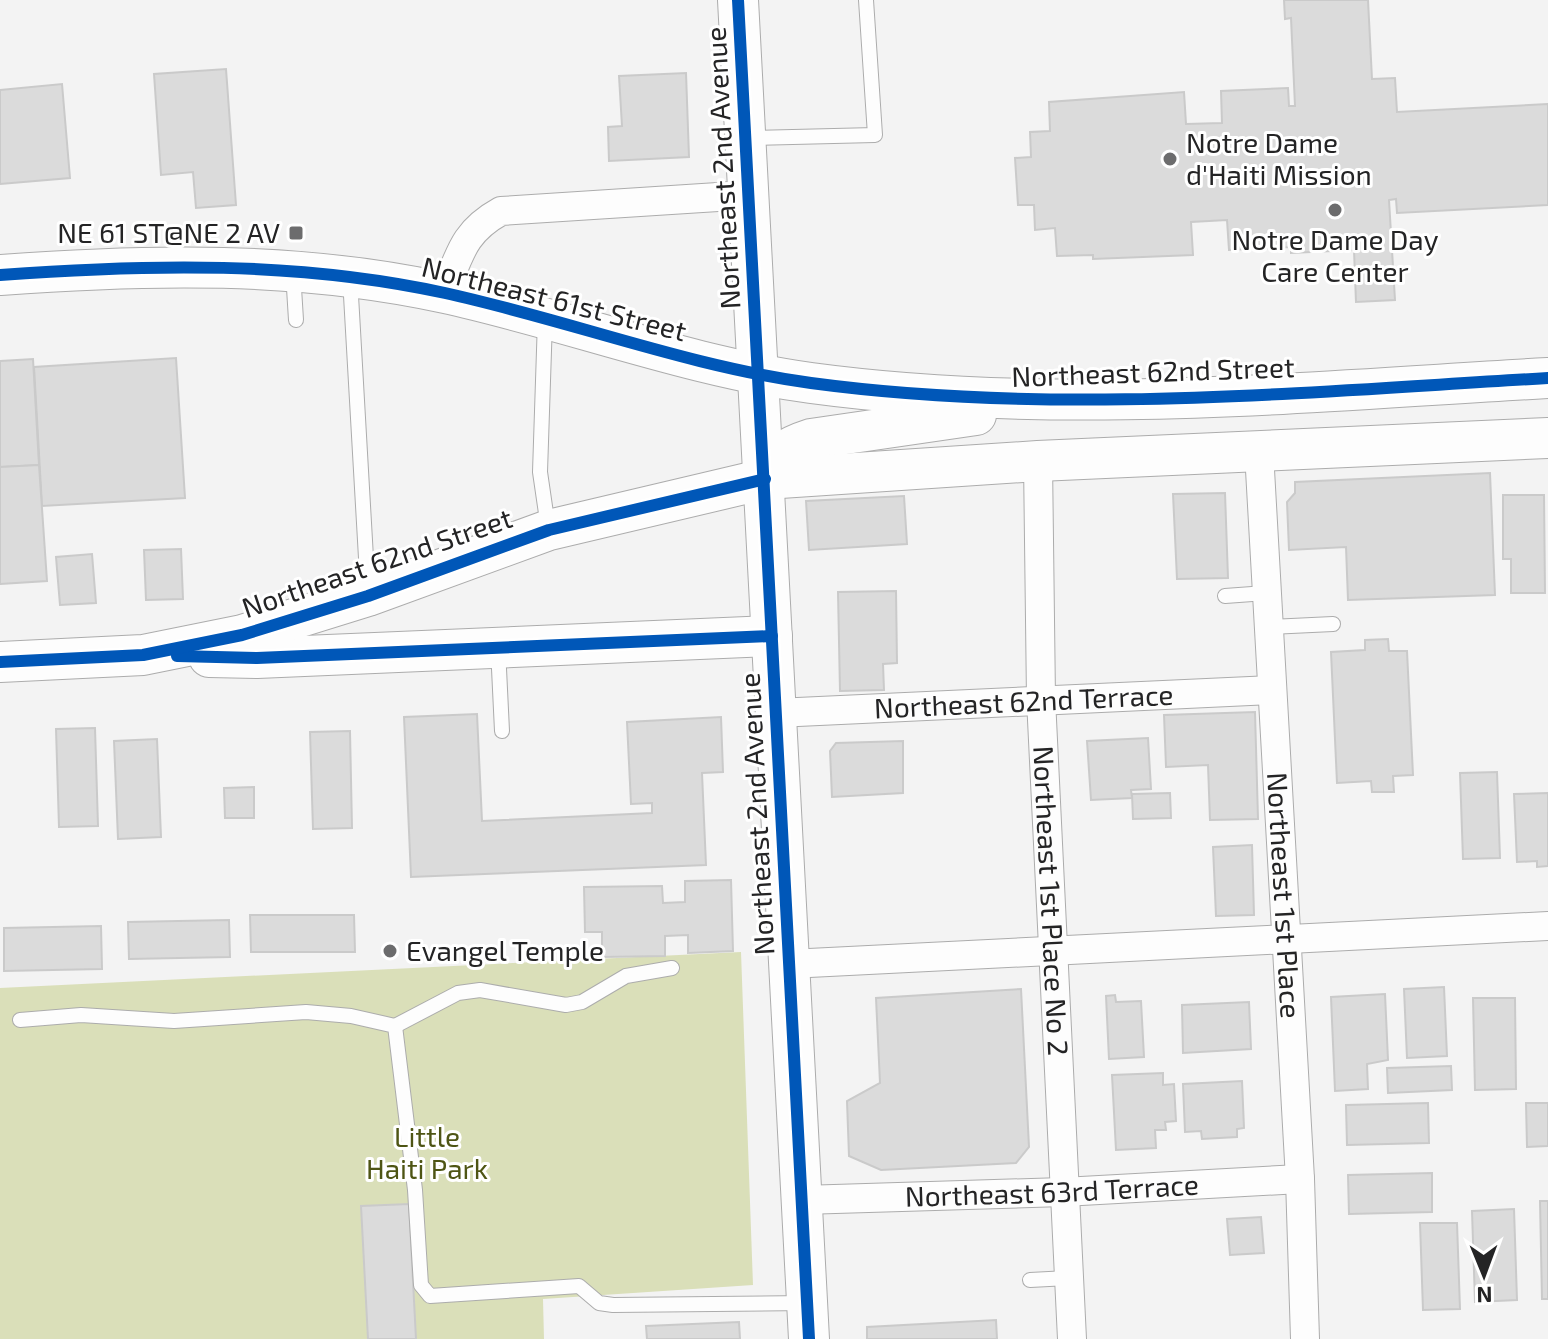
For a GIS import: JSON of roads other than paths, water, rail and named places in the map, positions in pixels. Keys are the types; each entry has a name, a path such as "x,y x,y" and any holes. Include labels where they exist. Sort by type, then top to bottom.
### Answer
{"main road":[{"name":"Northeast 2nd Avenue","path":"738,0 808,1321"},
{"name":"Northeast 61st Street","path":"0,275 126,265 238,266 350,278 444,293 760,374"},
{"name":"Northeast 62nd Street","path":"760,374 896,393 1002,400 1081,400 1548,378"},
{"path":"765,479 774,457 790,446 811,439 1081,400"},
{"name":"Northeast 62nd Street","path":"0,662 143,655 242,635 368,596 549,530 765,479 1038,461 1548,438"},
{"path":"143,655 257,658 772,636"}],"street":[{"name":"Northeast 61st Street","path":"444,293 461,252 477,225 501,211 749,195"},
{"name":"Northeast 1st Place","path":"1259,452 1300,1179 1305,1339"},
{"name":"Northeast 1st Place No 2","path":"1038,461 1041,699 1072,1339"},
{"name":"Northeast 62nd Terrace","path":"776,713 1272,690"},
{"path":"789,964 1285,942 1548,926"},
{"name":"Northeast 63rd Terrace","path":"802,1200 1063,1192 1300,1179"}],"lane":[{"path":"746,138 875,135 866,0"},
{"path":"293,272 296,320"},
{"path":"350,278 368,596"},
{"path":"545,320 540,472 549,530"},
{"path":"1225,596 1266,593"},
{"path":"1269,627 1333,624"},
{"path":"498,648 502,731"},
{"path":"20,1020 72,1015 174,1021 306,1012 351,1016 395,1026 458,993 480,990 566,1005 582,1002 626,976 672,968"},
{"path":"395,1026 415,1190 421,1285 430,1296 579,1286 599,1303 808,1321"},
{"path":"1030,1280 1068,1278"}],"place":[{"name":"Notre Dame d'Haiti Mission","path":"1170,159"},
{"name":"Notre Dame Day Care Center","path":"1335,210"},
{"name":"NE 61 ST@NE 2 AV","path":"296,233"},
{"name":"Evangel Temple","path":"390,951"}],"park label":[{"name":"Little Haiti Park","path":"427,1153"}]}
